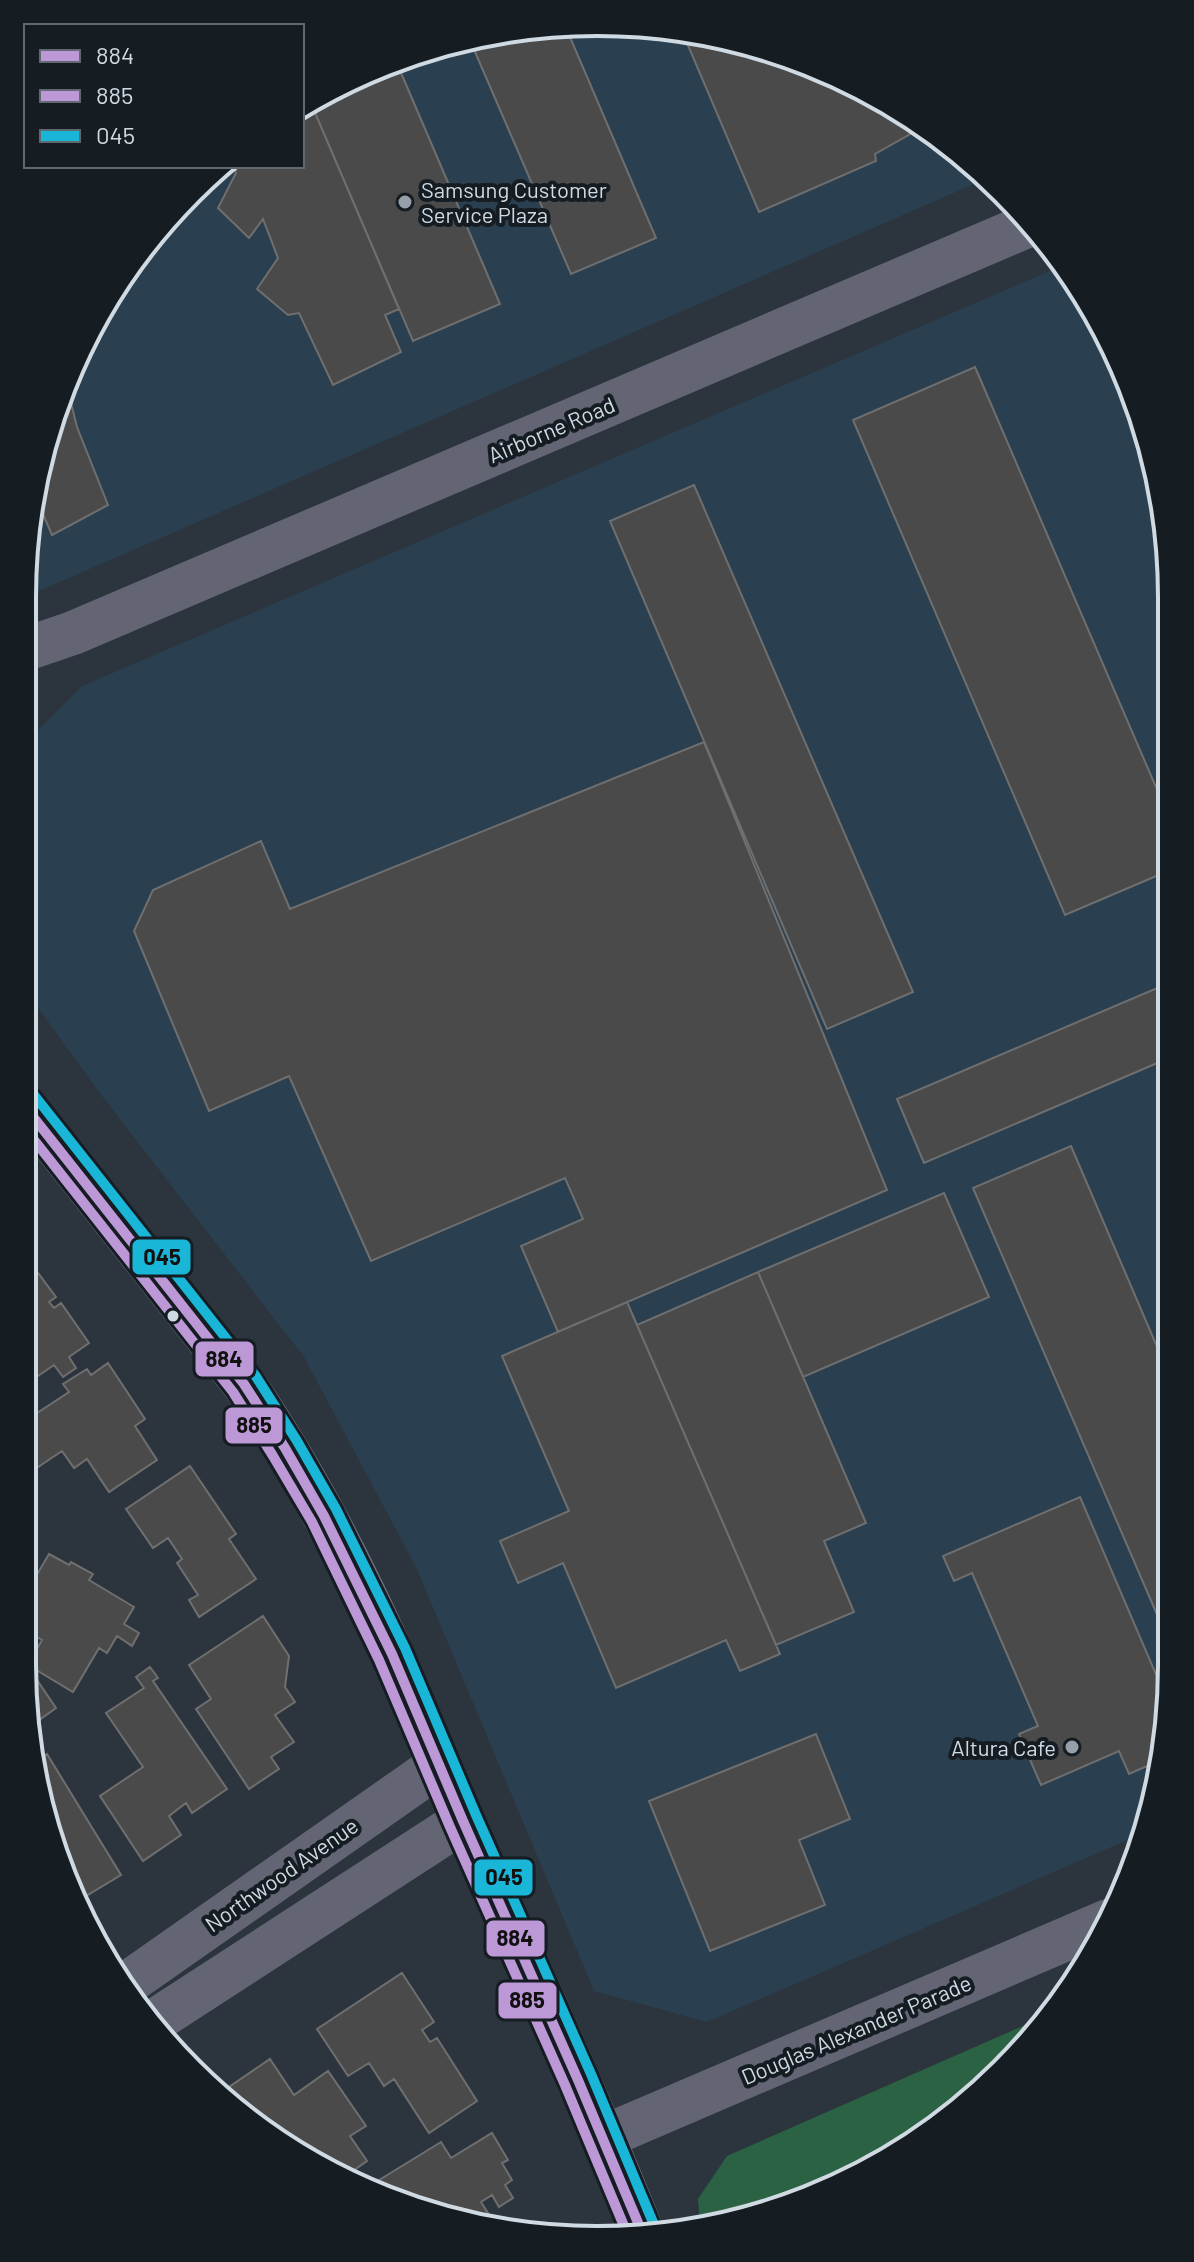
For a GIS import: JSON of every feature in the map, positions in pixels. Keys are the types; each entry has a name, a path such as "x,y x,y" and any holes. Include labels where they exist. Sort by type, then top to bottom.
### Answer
{"main road":[{"path":"36,1120 244,1384 316,1501 385,1639 604,2137 639,2224"}],"street":[{"name":"Airborne Road","path":"36,646 73,633 1020,229"},
{"name":"Airborne Road","path":"36,665 73,633"},
{"name":"Northwood Avenue","path":"133,1980 439,1765"},
{"path":"160,2017 463,1821"},
{"name":"Douglas Alexander Parade","path":"604,2137 1092,1928"}],"shaded area":[{"path":"560,37 634,37 706,47 777,66 845,94 909,131 976,183 36,592 41,524 55,452 94,349 131,285 175,227 236,168 304,168 304,119 382,79 452,55"},
{"path":"1052,270 1100,349 1128,417 1147,488 1157,560 1158,1665 1153,1738 1139,1810 1130,1839 707,2022 594,1991 416,1567 304,1357 102,1096 36,1005 36,732 82,686"}],"green space":[{"path":"1028,2024 967,2087 878,2151 777,2196 699,2216 698,2199 727,2156"}],"building":[{"path":"570,37 656,238 571,274 474,50"},
{"path":"687,44 742,55 812,79 878,111 912,133 875,154 876,161 759,212"},
{"name":"Samsung Customer Service Plaza","path":"401,72 500,304 413,341 315,112"},
{"path":"315,112 399,309 385,315 401,352 333,385 299,313 288,315 257,289 278,258 263,219 249,238 218,208 236,173 236,168 304,168 304,119"},
{"path":"975,367 1158,792 1158,875 1065,915 853,420"},
{"path":"71,403 77,427 108,505 52,535 43,513 55,452"},
{"path":"694,485 913,992 827,1029 610,521"},
{"path":"704,742 887,1190 558,1332 521,1246 583,1219 565,1178 371,1261 289,1076 209,1111 134,931 153,890 261,841 290,909"},
{"path":"1158,988 1158,1063 924,1163 897,1099"},
{"path":"1071,1146 1158,1349 1158,1617 973,1188"},
{"path":"944,1193 989,1297 803,1377 758,1272"},
{"path":"758,1272 866,1523 824,1541 854,1612 776,1645 637,1325"},
{"path":"38,1273 56,1297 49,1302 54,1308 61,1303 89,1343 69,1357 76,1368 63,1377 54,1365 36,1377"},
{"path":"627,1302 780,1654 740,1671 726,1640 616,1688 563,1563 518,1583 500,1541 569,1511 502,1356"},
{"path":"108,1363 145,1419 135,1426 157,1460 109,1492 87,1459 74,1468 62,1451 36,1468 36,1414 69,1392 63,1384 87,1369 91,1375"},
{"path":"190,1466 236,1534 229,1539 256,1579 199,1617 189,1600 198,1595 177,1563 182,1559 168,1538 153,1548 126,1509"},
{"path":"1080,1497 1158,1678 1148,1766 1129,1774 1119,1751 1041,1785 1019,1734 1038,1726 972,1573 954,1581 943,1556"},
{"path":"49,1554 93,1574 89,1580 134,1607 124,1624 139,1633 132,1646 117,1636 107,1653 99,1648 73,1692 36,1670 36,1651 42,1640 36,1636 36,1576"},
{"path":"263,1616 289,1656 285,1687 295,1702 275,1715 294,1742 271,1757 279,1769 249,1789 196,1709 211,1699 189,1665"},
{"path":"150,1667 158,1678 153,1681 227,1789 192,1813 186,1803 169,1816 181,1835 143,1861 100,1796 143,1767 106,1713 144,1688 136,1677"},
{"path":"36,1679 56,1708 39,1720"},
{"path":"816,1734 850,1819 799,1840 825,1905 710,1951 649,1801"},
{"path":"47,1754 121,1875 86,1896 55,1810 44,1756"},
{"path":"402,1973 434,2022 422,2030 430,2042 437,2038 477,2101 429,2133 394,2079 384,2086 369,2063 348,2076 317,2029"},
{"path":"270,2059 294,2095 328,2071 366,2126 350,2136 367,2161 354,2170 316,2151 228,2088"},
{"path":"492,2133 508,2160 502,2163 512,2180 505,2185 513,2198 499,2207 492,2195 481,2202 489,2215 452,2207 378,2181 441,2142 451,2158"}],"transit line":[{"name":"045","path":"36,1098 255,1375 336,1509 405,1648 653,2223"},
{"name":"884","path":"36,1120 244,1384 324,1516 392,1654 639,2224"},
{"name":"885","path":"36,1142 233,1392 312,1522 379,1660 624,2225"}],"place":[{"name":"Samsung Customer Service Plaza","path":"405,202"},
{"name":"Altura Cafe","path":"1072,1747"}]}
